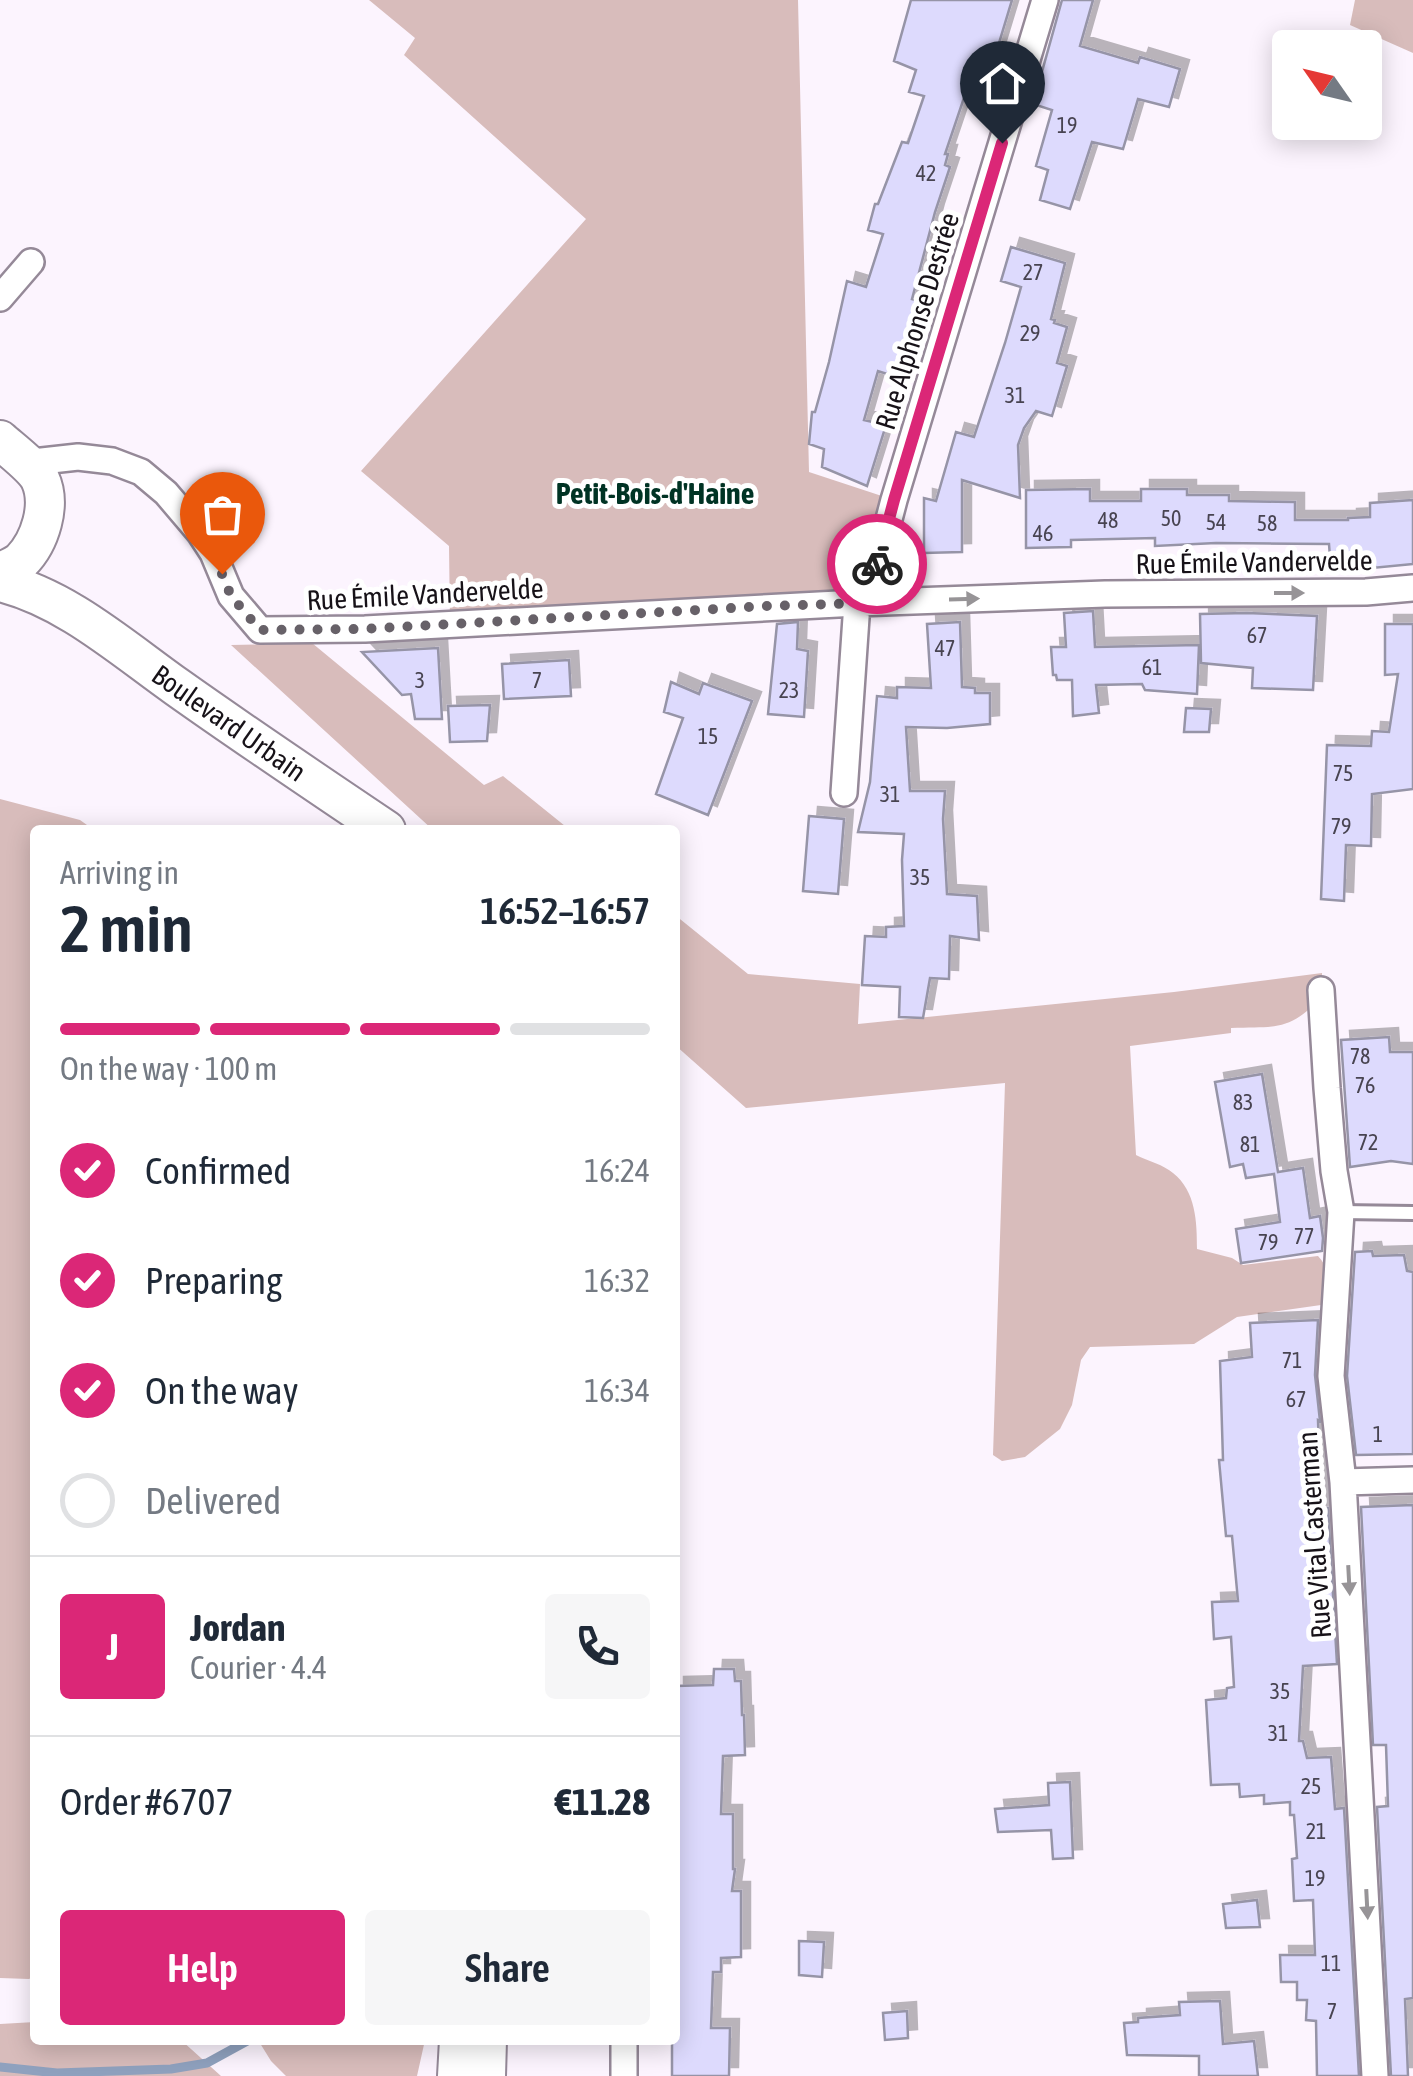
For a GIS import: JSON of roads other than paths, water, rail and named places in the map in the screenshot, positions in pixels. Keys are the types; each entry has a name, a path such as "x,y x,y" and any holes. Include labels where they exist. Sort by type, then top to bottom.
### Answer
{"main road":[{"path":"0,573 20,562 36,540 44,519 40,478 11,450"},
{"name":"Boulevard Urbain","path":"36,540 44,570 73,613"},
{"name":"Boulevard Urbain","path":"0,582 20,587 73,613 379,825"},
{"path":"457,2076 459,2045"},
{"path":"486,2076 488,2045"}],"street":[{"name":"Rue Alphonse Destrée","path":"862,603 1045,0"},
{"path":"0,298 32,262"},
{"name":"Rue Émile Vandervelde","path":"11,450 33,462 78,458 112,462 141,472 166,492 200,533 231,596 260,630 364,629 1106,594 1366,592 1413,588"},
{"path":"44,502 60,473 78,458"},
{"path":"844,793 862,603"},
{"name":"Rue Vital Casterman","path":"1322,990 1334,1171 1341,1212 1331,1376 1343,1482 1375,2076"},
{"path":"1343,1482 1413,1480"},
{"path":"624,2045 624,2076"}],"lane":[{"path":"1341,1212 1413,1213"}],"waterway":[{"path":"0,2067 57,2073 171,2069 207,2063 240,2045"}],"district":[{"name":"Petit-Bois-d'Haine","path":"655,494"}]}
